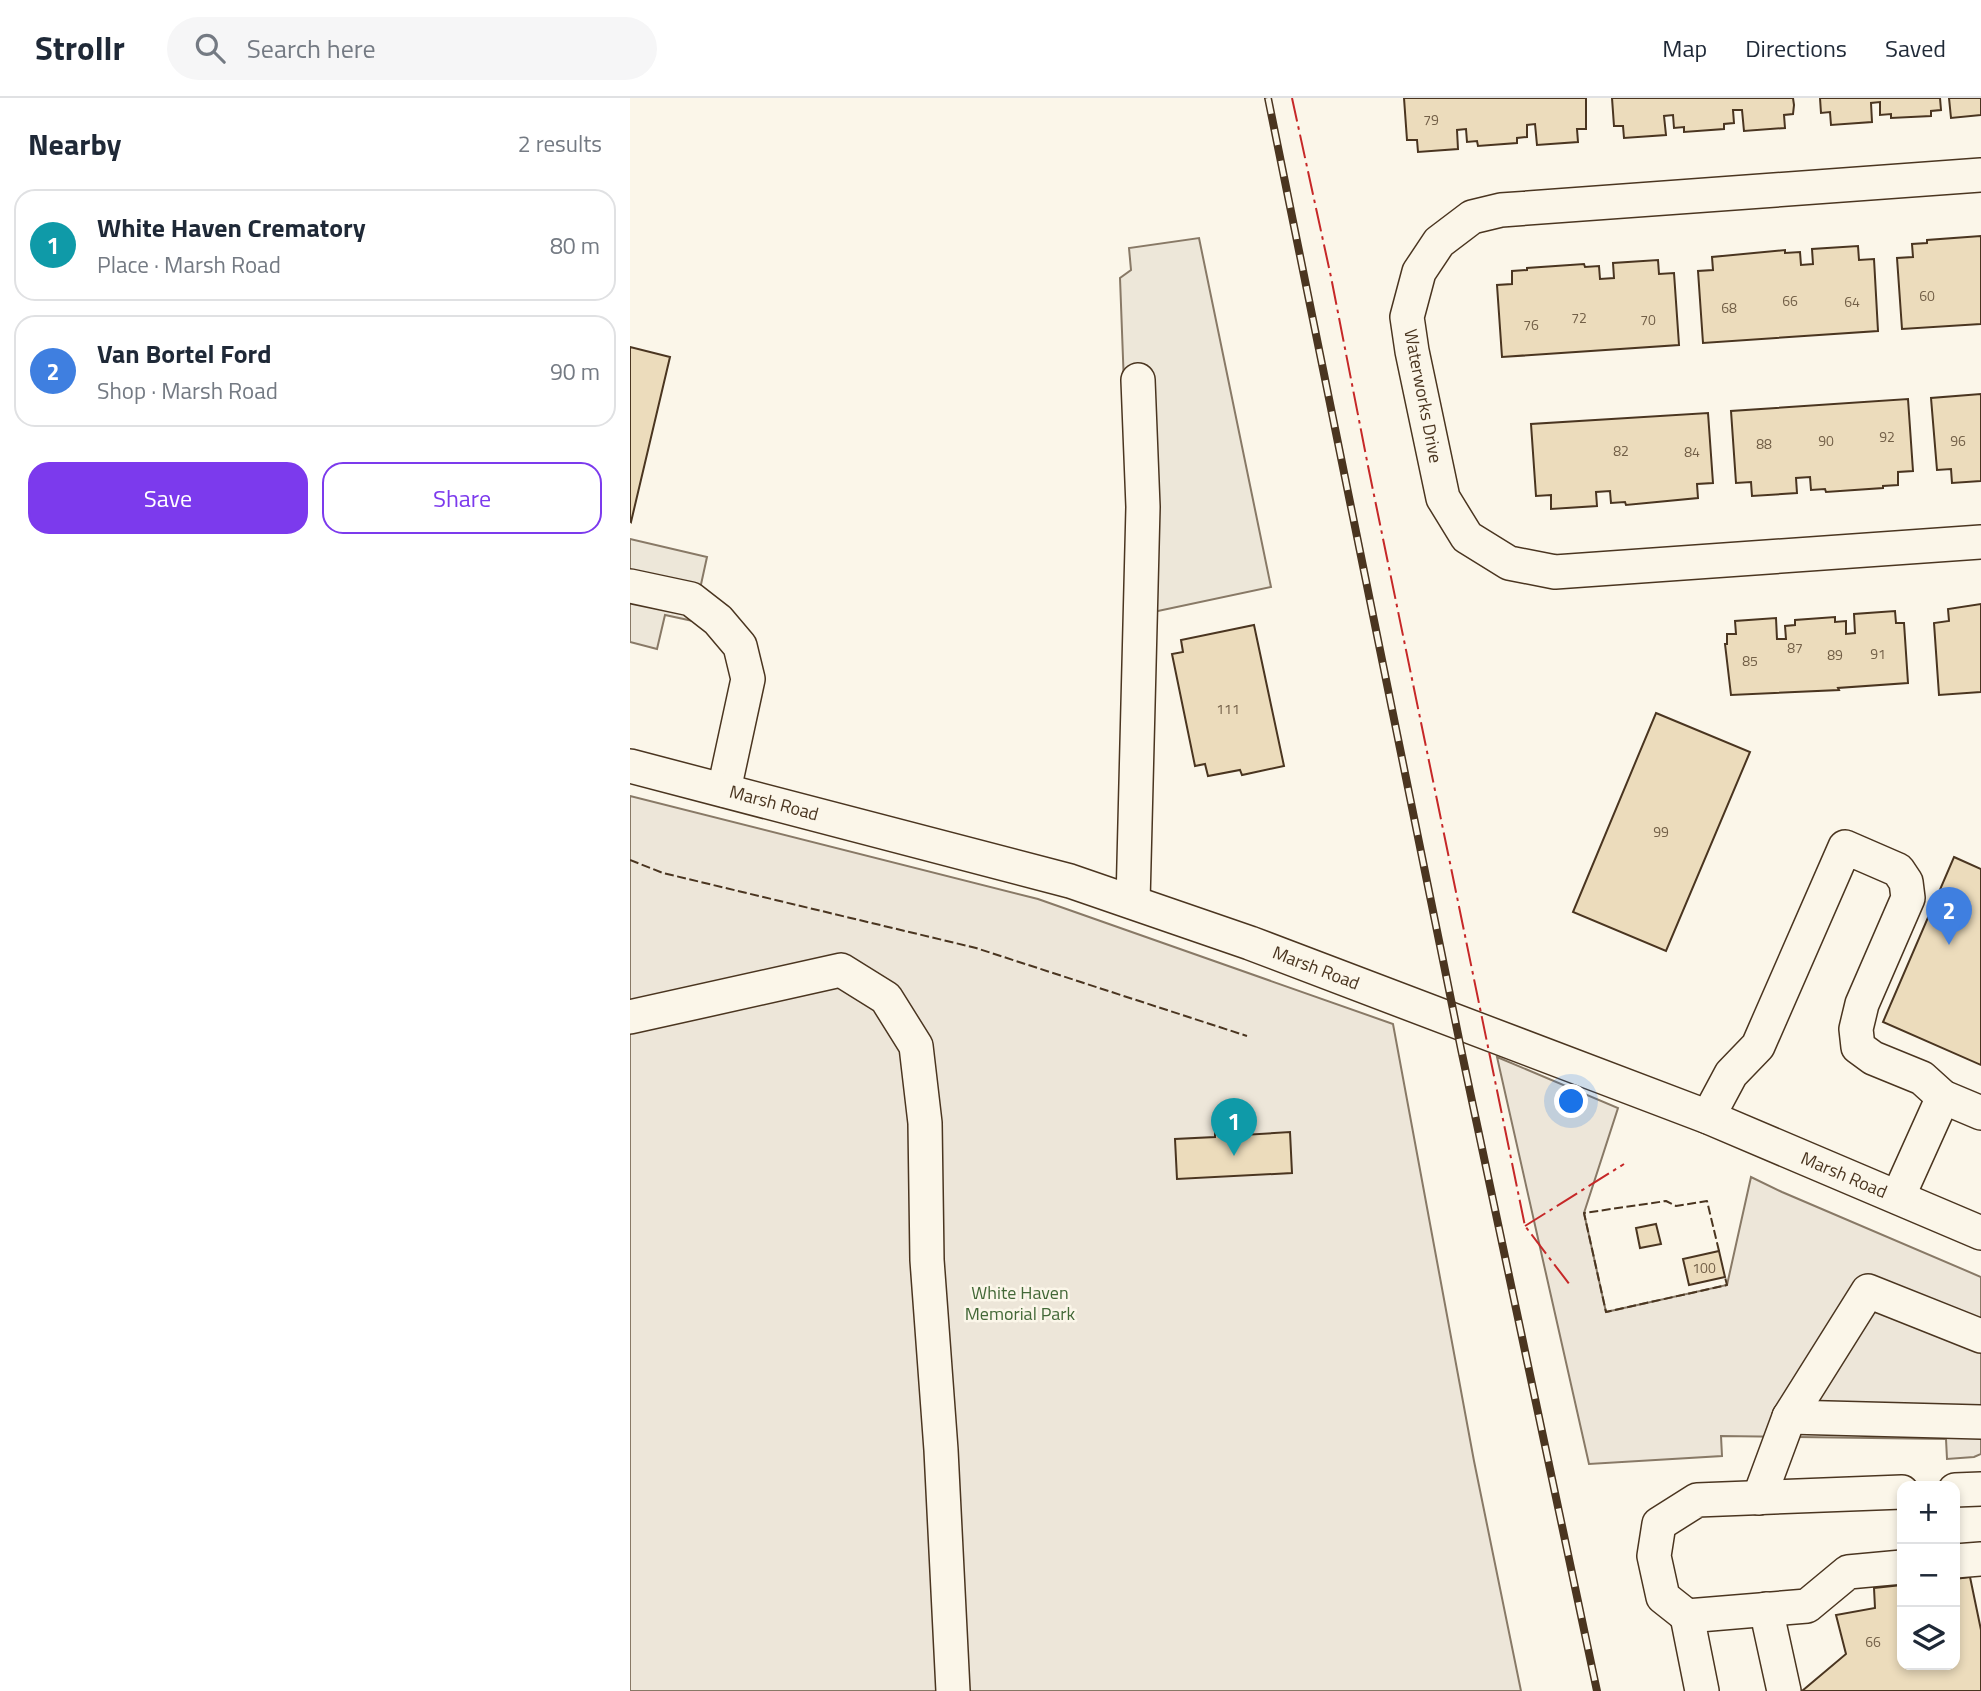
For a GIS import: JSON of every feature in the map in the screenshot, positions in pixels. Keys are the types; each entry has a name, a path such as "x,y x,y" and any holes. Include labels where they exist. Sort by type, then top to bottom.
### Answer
{"street":[{"name":"Waterworks Drive","path":"1981,175 1501,210 1472,218 1439,242 1419,272 1407,317 1443,498 1467,537 1509,563 1555,572 1981,542"},
{"path":"1133,902 1143,507 1138,380"},
{"path":"630,586 691,600 718,620 740,646 748,679 724,790"},
{"name":"Marsh Road","path":"630,766 1070,881 1133,902 1250,943 1708,1117 1981,1233"},
{"path":"1708,1117 1731,1074 1758,1046 1845,847 1898,870 1906,882 1908,898 1862,1003 1856,1029 1858,1047 1873,1058 1922,1079 1943,1097 1981,1113"},
{"path":"630,1017 841,970 886,998 916,1046 925,1124 928,1260 953,1691"},
{"path":"1898,1197 1943,1097"},
{"path":"1759,1498 1789,1417 1868,1291 1981,1336"},
{"path":"1789,1417 1981,1422"},
{"path":"1960,1490 1981,1489"},
{"path":"1702,1691 1687,1616 1663,1597 1654,1556 1659,1524 1697,1500 1897,1492"},
{"path":"1960,1561 1981,1559"},
{"path":"1687,1616 1807,1606 1848,1573 1897,1568"},
{"path":"1766,1609 1784,1691"}],"green space":[{"name":"White Haven Memorial Park","path":"630,796 1038,899 1393,1024 1474,1461 1521,1691 630,1691"},
{"path":"1497,1057 1618,1108 1584,1213 1606,1312 1727,1285 1751,1177 1981,1277 1981,1454 1947,1459 1946,1439 1721,1436 1722,1456 1589,1464"}],"shaded area":[{"path":"1199,238 1271,587 1125,618 1128,492 1120,278 1131,270 1129,248"},
{"path":"630,539 707,557 693,621 665,615 657,649 630,642"}],"building":[{"path":"1404,98 1586,98 1586,129 1577,129 1578,142 1537,145 1535,124 1527,125 1527,137 1517,138 1517,143 1478,146 1477,141 1467,142 1466,129 1457,130 1458,149 1418,152 1417,140 1407,140"},
{"path":"1612,98 1793,98 1794,105 1793,114 1784,115 1785,128 1744,131 1742,110 1733,110 1734,123 1724,124 1724,129 1684,132 1684,127 1674,128 1673,115 1664,116 1666,135 1624,138 1623,126 1614,126"},
{"path":"1820,98 1940,98 1941,110 1931,111 1931,116 1891,118 1891,114 1880,115 1880,102 1871,103 1872,122 1831,125 1830,112 1821,113"},
{"path":"1949,98 1981,98 1981,115 1951,118"},
{"path":"1981,236 1981,324 1902,329 1897,258 1913,257 1912,244 1927,243 1927,240"},
{"path":"1858,246 1859,260 1874,259 1878,331 1703,343 1698,271 1713,270 1712,257 1785,250 1785,253 1800,252 1801,265 1813,264 1812,249"},
{"path":"1658,260 1659,274 1674,273 1679,345 1502,357 1497,285 1512,284 1512,271 1584,264 1585,267 1599,266 1600,279 1614,278 1613,263"},
{"path":"630,347 670,357 631,522 630,521"},
{"path":"1981,394 1981,481 1952,483 1951,469 1937,470 1931,398"},
{"path":"1908,399 1913,471 1898,472 1898,485 1826,492 1825,489 1811,490 1810,477 1796,478 1797,493 1752,496 1751,482 1736,483 1731,411"},
{"path":"1708,413 1713,483 1697,484 1698,498 1626,505 1625,502 1611,503 1610,491 1596,492 1597,506 1551,509 1551,495 1536,496 1531,424"},
{"path":"1981,604 1981,692 1939,695 1934,623 1949,621 1948,609"},
{"path":"1895,611 1896,623 1904,623 1908,683 1838,688 1839,690 1731,695 1725,644 1727,634 1736,634 1735,621 1776,618 1777,639 1786,639 1785,626 1795,625 1795,620 1835,617 1835,622 1846,621 1846,634 1855,633 1854,614"},
{"path":"1254,625 1284,766 1242,775 1240,770 1208,776 1205,764 1195,766 1172,654 1183,652 1181,640"},
{"path":"1656,713 1750,752 1666,951 1573,912"},
{"path":"1954,857 1981,869 1981,1065 1883,1022"},
{"path":"1243,1129 1243,1135 1290,1132 1292,1173 1177,1179 1175,1139 1215,1137 1215,1130"},
{"path":"1656,1224 1661,1244 1640,1248 1636,1228"},
{"path":"1719,1251 1725,1277 1689,1285 1683,1259"},
{"path":"1970,1577 1981,1630 1981,1691 1802,1691 1846,1654 1836,1615 1875,1608 1874,1588 1897,1586 1897,1670 1960,1670 1960,1578"}],"railway":[{"path":"1268,98 1461,1049 1597,1691"}],"fence":[{"path":"630,860 663,873 976,948 1247,1036"},
{"path":"1719,1251 1707,1201 1676,1206 1666,1201 1584,1213 1606,1312 1727,1285 1725,1277"}],"power":[{"path":"1292,98 1525,1226 1570,1285"},
{"path":"1525,1226 1624,1164"}],"place":[{"name":"Van Bortel Ford","path":"1949,945"},
{"name":"White Haven Crematory","path":"1234,1156"}]}
